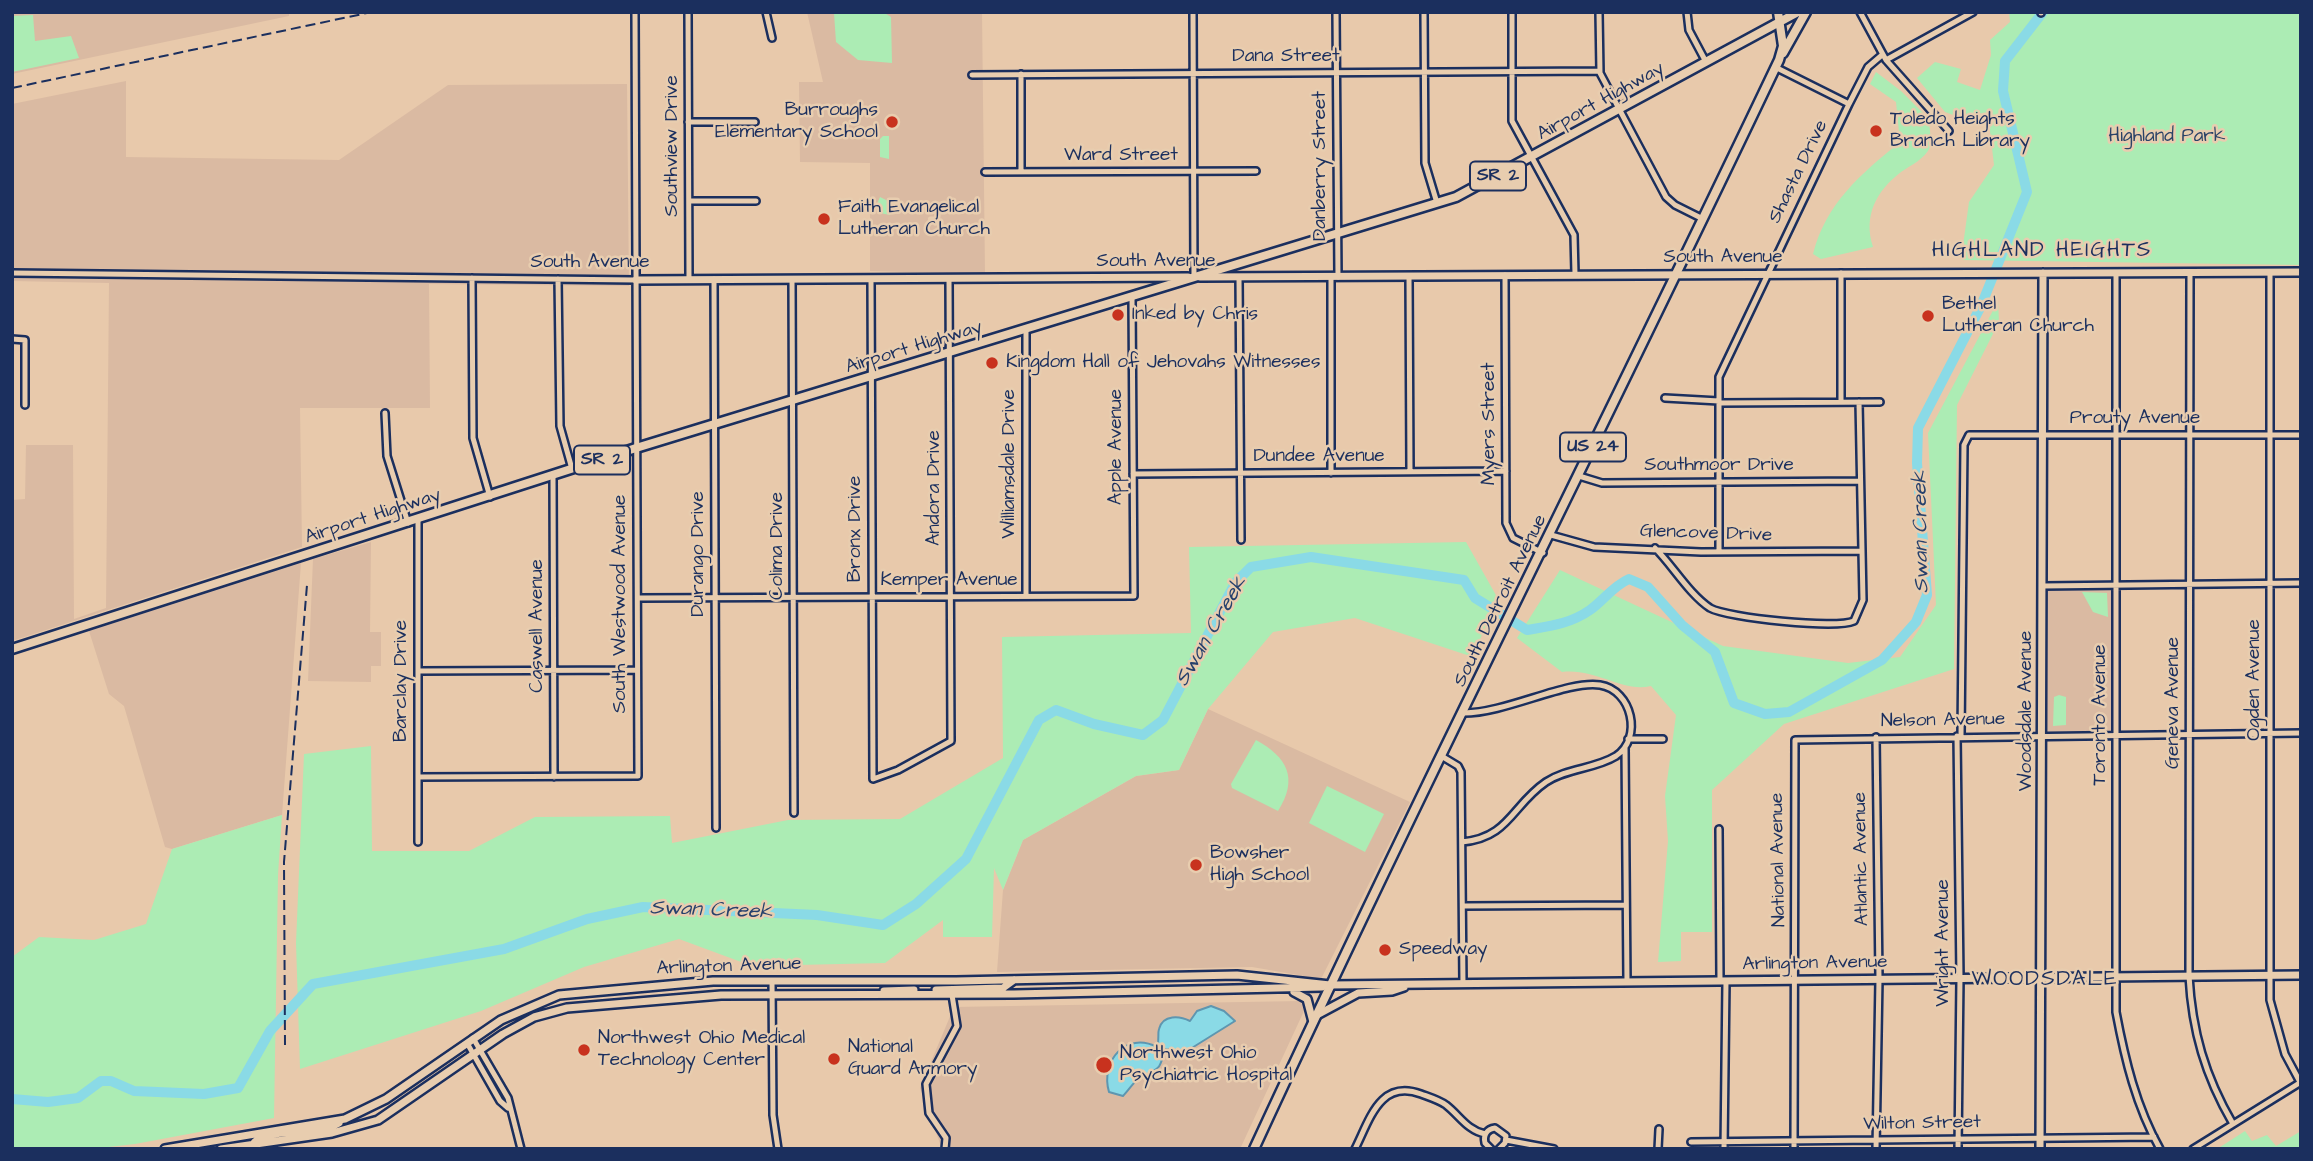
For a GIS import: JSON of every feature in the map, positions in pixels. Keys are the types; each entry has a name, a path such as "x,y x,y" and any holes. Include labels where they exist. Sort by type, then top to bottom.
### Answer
{"main road":[{"name":"US 24","path":"1776,67 1783,46 1778,12"},
{"name":"Airport Highway","path":"12,649 636,448 1456,198 1798,12"},
{"path":"1781,55 1806,12"},
{"name":"South Detroit Avenue","path":"1254,1149 1330,985 1519,601 1776,67"}],"street":[{"name":"South Westwood Avenue","path":"554,777 638,776 635,12"},
{"name":"Southview Drive","path":"688,12 689,279"},
{"path":"766,12 772,38"},
{"path":"1193,12 1194,277"},
{"name":"Danberry Street","path":"1331,473 1337,235 1336,12"},
{"path":"1424,12 1425,163 1437,203"},
{"path":"1512,12 1512,121 1574,235 1575,274"},
{"path":"1599,12 1600,71 1619,110 1668,199 1703,219"},
{"path":"1687,12 1689,30 1706,62"},
{"path":"1860,12 1884,58 1949,131"},
{"path":"1884,58 1973,12"},
{"name":"Shasta Drive","path":"1719,552 1719,377 1868,67 1884,58"},
{"path":"1776,67 1849,104"},
{"name":"Dana Street","path":"972,75 1600,71"},
{"path":"1021,74 1021,172"},
{"path":"688,122 755,122"},
{"name":"Ward Street","path":"985,172 1256,171"},
{"path":"689,201 756,201"},
{"name":"Geneva Avenue","path":"2190,272 2189,976 2191,1009 2198,1047 2217,1097 2233,1124"},
{"name":"Ogden Avenue","path":"2270,272 2270,975 2275,1025 2285,1054 2301,1082"},
{"name":"South Avenue","path":"12,274 871,279 2301,272"},
{"path":"1841,273 1841,402"},
{"name":"Woodsdale Avenue","path":"2040,1149 2043,273"},
{"name":"Toronto Avenue","path":"2116,273 2116,1012 2125,1060 2160,1149"},
{"path":"1409,275 1410,472"},
{"name":"Myers Street","path":"1505,275 1509,532 1542,553"},
{"path":"1239,277 1241,540"},
{"path":"472,278 473,438 490,497"},
{"name":"Andora Drive","path":"949,278 951,741"},
{"path":"558,279 560,426 572,470"},
{"name":"Durango Drive","path":"714,279 716,828"},
{"name":"Colima Drive","path":"792,279 794,813"},
{"name":"Bronx Drive","path":"871,279 873,779 951,741"},
{"name":"Apple Avenue","path":"1132,298 1134,596"},
{"name":"Williamsdale Drive","path":"1026,331 1026,596"},
{"path":"12,340 25,340 24,405"},
{"path":"1665,398 1719,402 1881,402"},
{"path":"1655,548 1704,603 1721,612 1834,625 1854,621 1860,614 1863,600 1859,402"},
{"path":"385,413 387,456 408,523"},
{"name":"Prouty Avenue","path":"1969,435 2301,435"},
{"name":"Wright Avenue","path":"1958,1149 1959,736 1964,445 1969,435"},
{"name":"Dundee Avenue","path":"1133,474 1506,471"},
{"name":"Caswell Avenue","path":"553,475 554,777"},
{"name":"Southmoor Drive","path":"1579,476 1602,483 1860,481"},
{"name":"Barclay Drive","path":"418,520 418,842"},
{"name":"Glencove Drive","path":"1551,535 1594,547 1719,552 1862,551"},
{"path":"2043,586 2301,583"},
{"name":"Kemper Avenue","path":"638,598 1134,596"},
{"path":"418,671 638,670"},
{"path":"1464,713 1488,713 1569,690 1600,685 1615,692 1626,704 1632,721 1625,747 1628,982"},
{"name":"Nelson Avenue","path":"1795,740 2301,733"},
{"name":"Atlantic Avenue","path":"1876,737 1876,1149"},
{"path":"1628,739 1663,739"},
{"name":"National Avenue","path":"1794,1149 1795,740"},
{"path":"1462,842 1481,840 1502,829 1529,797 1553,778 1605,761 1625,747"},
{"path":"1443,757 1458,766 1461,772 1463,984"},
{"path":"418,777 554,777"},
{"path":"1719,829 1724,1145"},
{"path":"1463,906 1626,905"},
{"name":"Arlington Avenue","path":"166,1149 345,1119 386,1099 501,1020 559,995 681,983 772,981 1014,980 1237,975 1330,985"},
{"name":"Arlington Avenue","path":"221,1149 264,1146 332,1133 378,1120 519,1025 567,1008 683,996 952,995 1287,989 1330,985 2301,975"},
{"path":"852,995 894,990 1003,988 1014,980"},
{"path":"772,981 773,1115 778,1149"},
{"path":"1287,989 1307,999 1314,1019 1359,993 1392,991 1411,984"},
{"path":"945,1149 946,1138 929,1113 926,1084 957,1026 952,995"},
{"path":"470,1040 500,1101 508,1108 521,1149"},
{"path":"2193,1149 2301,1082"},
{"path":"1355,1149 1376,1105 1385,1095 1406,1090 1438,1101 1468,1127 1485,1133"},
{"path":"253,1146 262,1137 326,1129 345,1119"},
{"path":"1485,1133 1492,1128 1499,1128 1506,1140 1554,1149"},
{"path":"1658,1149 1659,1129"},
{"path":"1485,1133 1485,1143 1491,1149"},
{"name":"Wilton Street","path":"1691,1142 1724,1145 1794,1141 2154,1137"},
{"path":"1499,1149 1506,1140"}],"shaded area":[{"path":"12,12 289,12 289,16 12,74"},
{"name":"Burroughs Elementary School","path":"807,12 982,12 985,274 870,271 870,163 800,162 799,82 823,82"},
{"path":"126,81 126,157 339,160 448,85 627,84 629,286 429,284 430,408 300,408 302,547 12,641 12,500 25,499 26,445 73,445 74,619 106,608 109,283 12,281 12,104"},
{"path":"371,542 370,632 381,632 381,666 371,666 371,682 308,681 313,559"},
{"path":"301,563 282,815 172,849 165,847 124,706 109,694 89,631"},
{"path":"2117,585 2116,735 2043,736 2043,586"},
{"name":"Bowsher High School","path":"1208,709 1410,802 1321,979 1252,967 997,972 1003,890 1023,840 1136,776 1179,770"},
{"name":"Northwest Ohio Psychiatric Hospital","path":"1301,1001 1304,1011 1240,1149 942,1149 920,1088 954,1007"}],"green space":[{"path":"883,12 891,17 892,63 858,60 836,42 834,13"},
{"name":"Highland Park","path":"2009,12 2301,12 2301,265 1961,260 1969,202 1994,165 1988,114 1978,113 1964,119 1945,112 1917,78 1935,62 1961,69 1957,82 1980,90 1991,55 1990,40 2010,22"},
{"path":"33,15 35,41 71,36 79,58 12,72 12,16"},
{"path":"1876,72 1901,91 1929,119 1930,147 1921,158 1892,179 1879,196 1871,215 1870,236 1873,247 1821,259 1813,254 1819,236 1836,205 1859,178 1900,142 1896,102 1870,84"},
{"path":"889,136 889,159 880,157 880,139"},
{"path":"880,197 892,203 890,215 880,213 877,204"},
{"path":"1998,301 1999,322 1957,405 1954,669 1784,724 1712,790 1712,932 1681,932 1681,961 1658,962 1668,841 1665,796 1676,715 1651,686 1630,686 1587,673 1562,672 1517,638 1560,570 1723,646 1848,663 1900,657 1936,605 1928,433"},
{"path":"1466,542 1497,597 1473,657 1355,618 1273,632 1208,709 1179,770 1136,776 1023,840 1003,890 994,868 992,937 943,937 943,920 885,963 752,966 679,939 584,967 481,1011 300,1069 296,943 304,754 371,746 372,851 469,851 535,817 670,816 672,843 788,820 900,819 1003,758 1002,637 1191,633 1189,547"},
{"path":"2082,592 2107,593 2108,617 2093,612"},
{"path":"2054,697 2066,697 2066,725 2053,726"},
{"path":"1256,740 1275,754 1287,770 1288,788 1278,811 1232,788 1231,784"},
{"path":"1327,786 1384,814 1365,852 1309,823"},
{"path":"282,815 278,875 274,1118 135,1144 91,1149 12,1148 12,957 39,937 94,940 146,924 172,849"},
{"path":"2245,1131 2252,1141 2267,1135 2276,1146 2301,1131 2301,1149 2217,1149"}],"water":[{"path":"1211,1006 1224,1011 1235,1021 1187,1051 1165,1049 1157,1068 1138,1079 1123,1096 1109,1092 1108,1070 1118,1052 1135,1043 1157,1047 1159,1029 1164,1021 1177,1017 1190,1021 1197,1011"}],"waterway":[{"name":"Swan Creek","path":"12,1099 48,1102 78,1098 101,1081 111,1081 134,1091 204,1094 238,1088 270,1031 313,984 504,949 587,919 643,907 817,915 883,925 916,904 966,859 1039,720 1056,710 1094,724 1143,735 1163,720 1235,583 1251,567 1311,557 1464,580 1475,598 1527,630 1560,624 1582,615 1629,579 1648,587 1682,625 1715,652 1734,703 1765,714 1789,712 1882,660 1916,622 1927,595 1917,463 1918,428 1981,306 2027,192 2003,91 2005,61 2043,12"}],"railway":[{"path":"12,88 372,12"},
{"path":"285,1045 284,862 307,585"}],"place":[{"name":"Burroughs Elementary School","path":"892,122"},
{"name":"Toledo Heights Branch Library","path":"1876,131"},
{"name":"Faith Evangelical Lutheran Church","path":"824,219"},
{"name":"Inked by Chris","path":"1118,315"},
{"name":"Bethel Lutheran Church","path":"1928,316"},
{"name":"Kingdom Hall of Jehovahs Witnesses","path":"992,363"},
{"name":"Bowsher High School","path":"1196,865"},
{"name":"Speedway","path":"1385,950"},
{"name":"Northwest Ohio Medical Technology Center","path":"584,1050"},
{"name":"National Guard Armory","path":"834,1059"},
{"name":"Northwest Ohio Psychiatric Hospital","path":"1104,1065"}],"district":[{"name":"HIGHLAND HEIGHTS","path":"2042,252"},
{"name":"WOODSDALE","path":"2045,981"}]}
